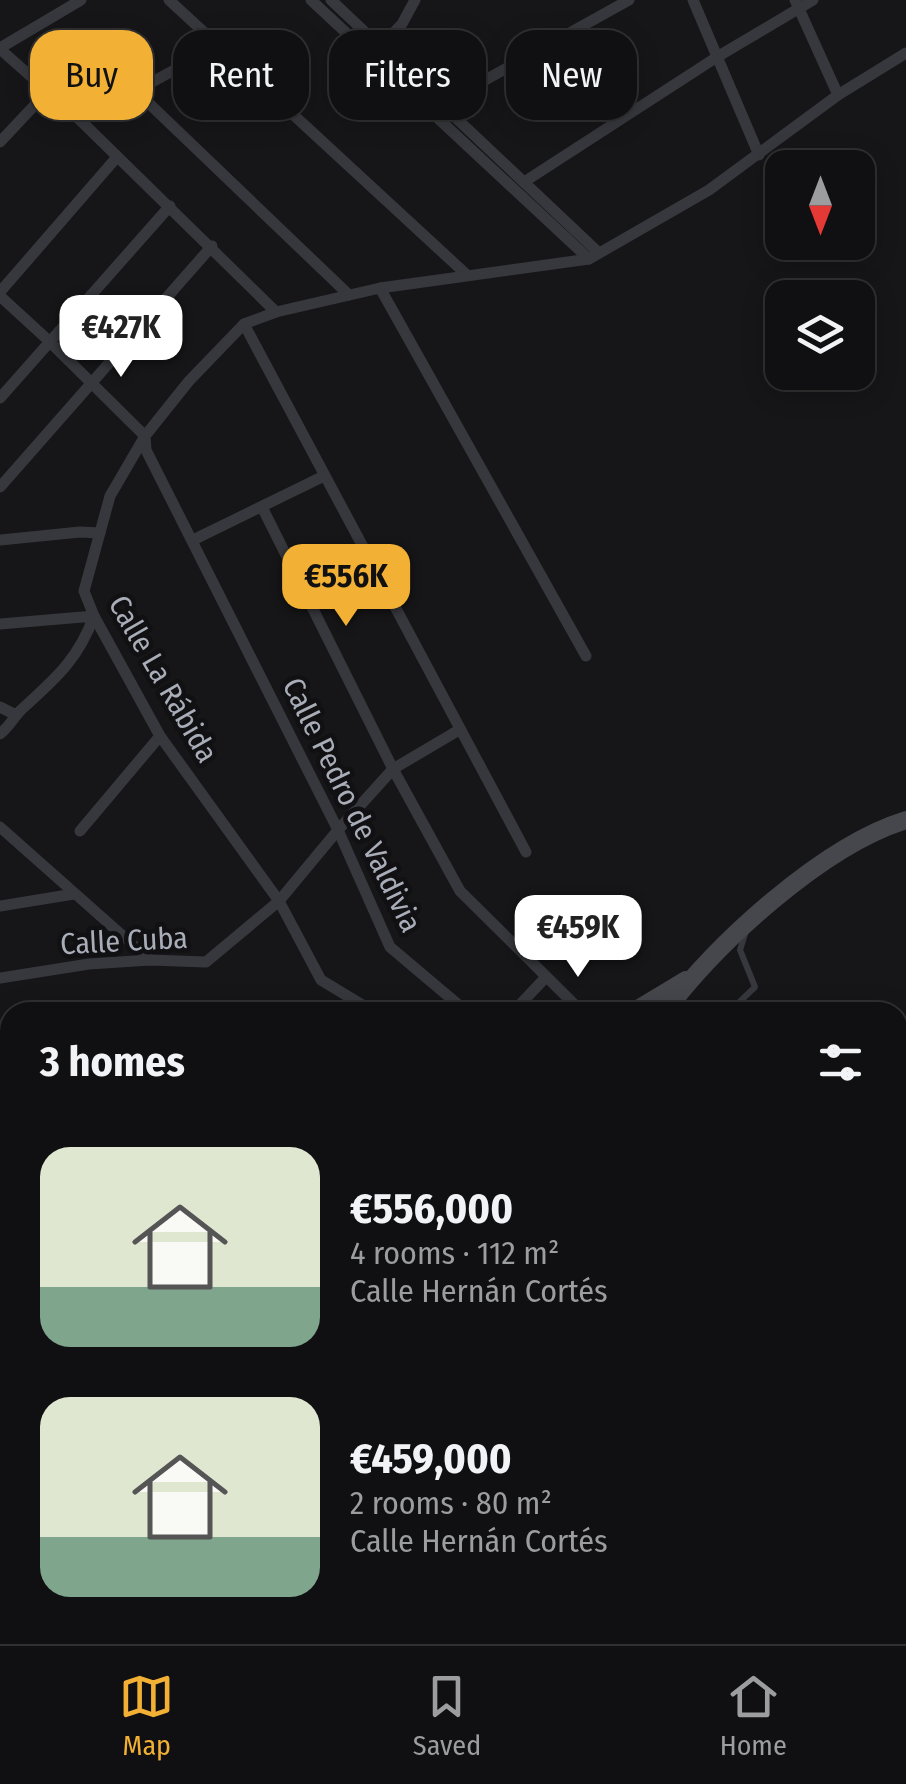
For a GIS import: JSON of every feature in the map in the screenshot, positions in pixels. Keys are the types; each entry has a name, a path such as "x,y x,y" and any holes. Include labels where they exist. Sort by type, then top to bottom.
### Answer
{"main road":[{"path":"673,1002 691,978 803,876 881,828 906,820"},
{"path":"649,1002 691,978"}],"street":[{"path":"30,77 0,48 81,0"},
{"path":"169,0 201,30"},
{"path":"310,0 594,256"},
{"path":"331,0 364,30"},
{"path":"396,30 415,0"},
{"path":"486,80 629,0"},
{"path":"692,0 758,154"},
{"path":"524,182 797,4 813,0"},
{"path":"797,4 838,95"},
{"path":"526,852 244,324 276,312 380,288 594,256 710,190 838,95 906,53"},
{"path":"153,107 349,295"},
{"path":"0,142 30,110"},
{"path":"298,120 467,275"},
{"path":"459,120 594,256"},
{"path":"81,121 276,312"},
{"path":"117,157 0,294 146,436"},
{"path":"0,398 170,206"},
{"path":"0,488 212,246"},
{"path":"380,288 586,656"},
{"name":"Calle La Rábida","path":"244,324 189,382 146,436 110,496 84,591 160,736 279,902 321,980 357,1002"},
{"name":"Calle Pedro de Valdivia","path":"146,436 146,450 338,830 390,947 455,1002"},
{"path":"193,540 324,476"},
{"path":"262,507 460,891 572,1002"},
{"path":"0,540 100,533"},
{"path":"0,624 94,616 84,644 53,682 0,734"},
{"path":"0,707 16,715"},
{"name":"Calle Cuba","path":"0,978 89,964 206,962 279,902 394,769 459,730"},
{"path":"80,832 160,736"},
{"path":"0,828 150,960"},
{"path":"0,906 74,894"},
{"path":"522,1002 546,977"}],"lane":[{"path":"739,1002 755,987 740,950 747,924"}]}
